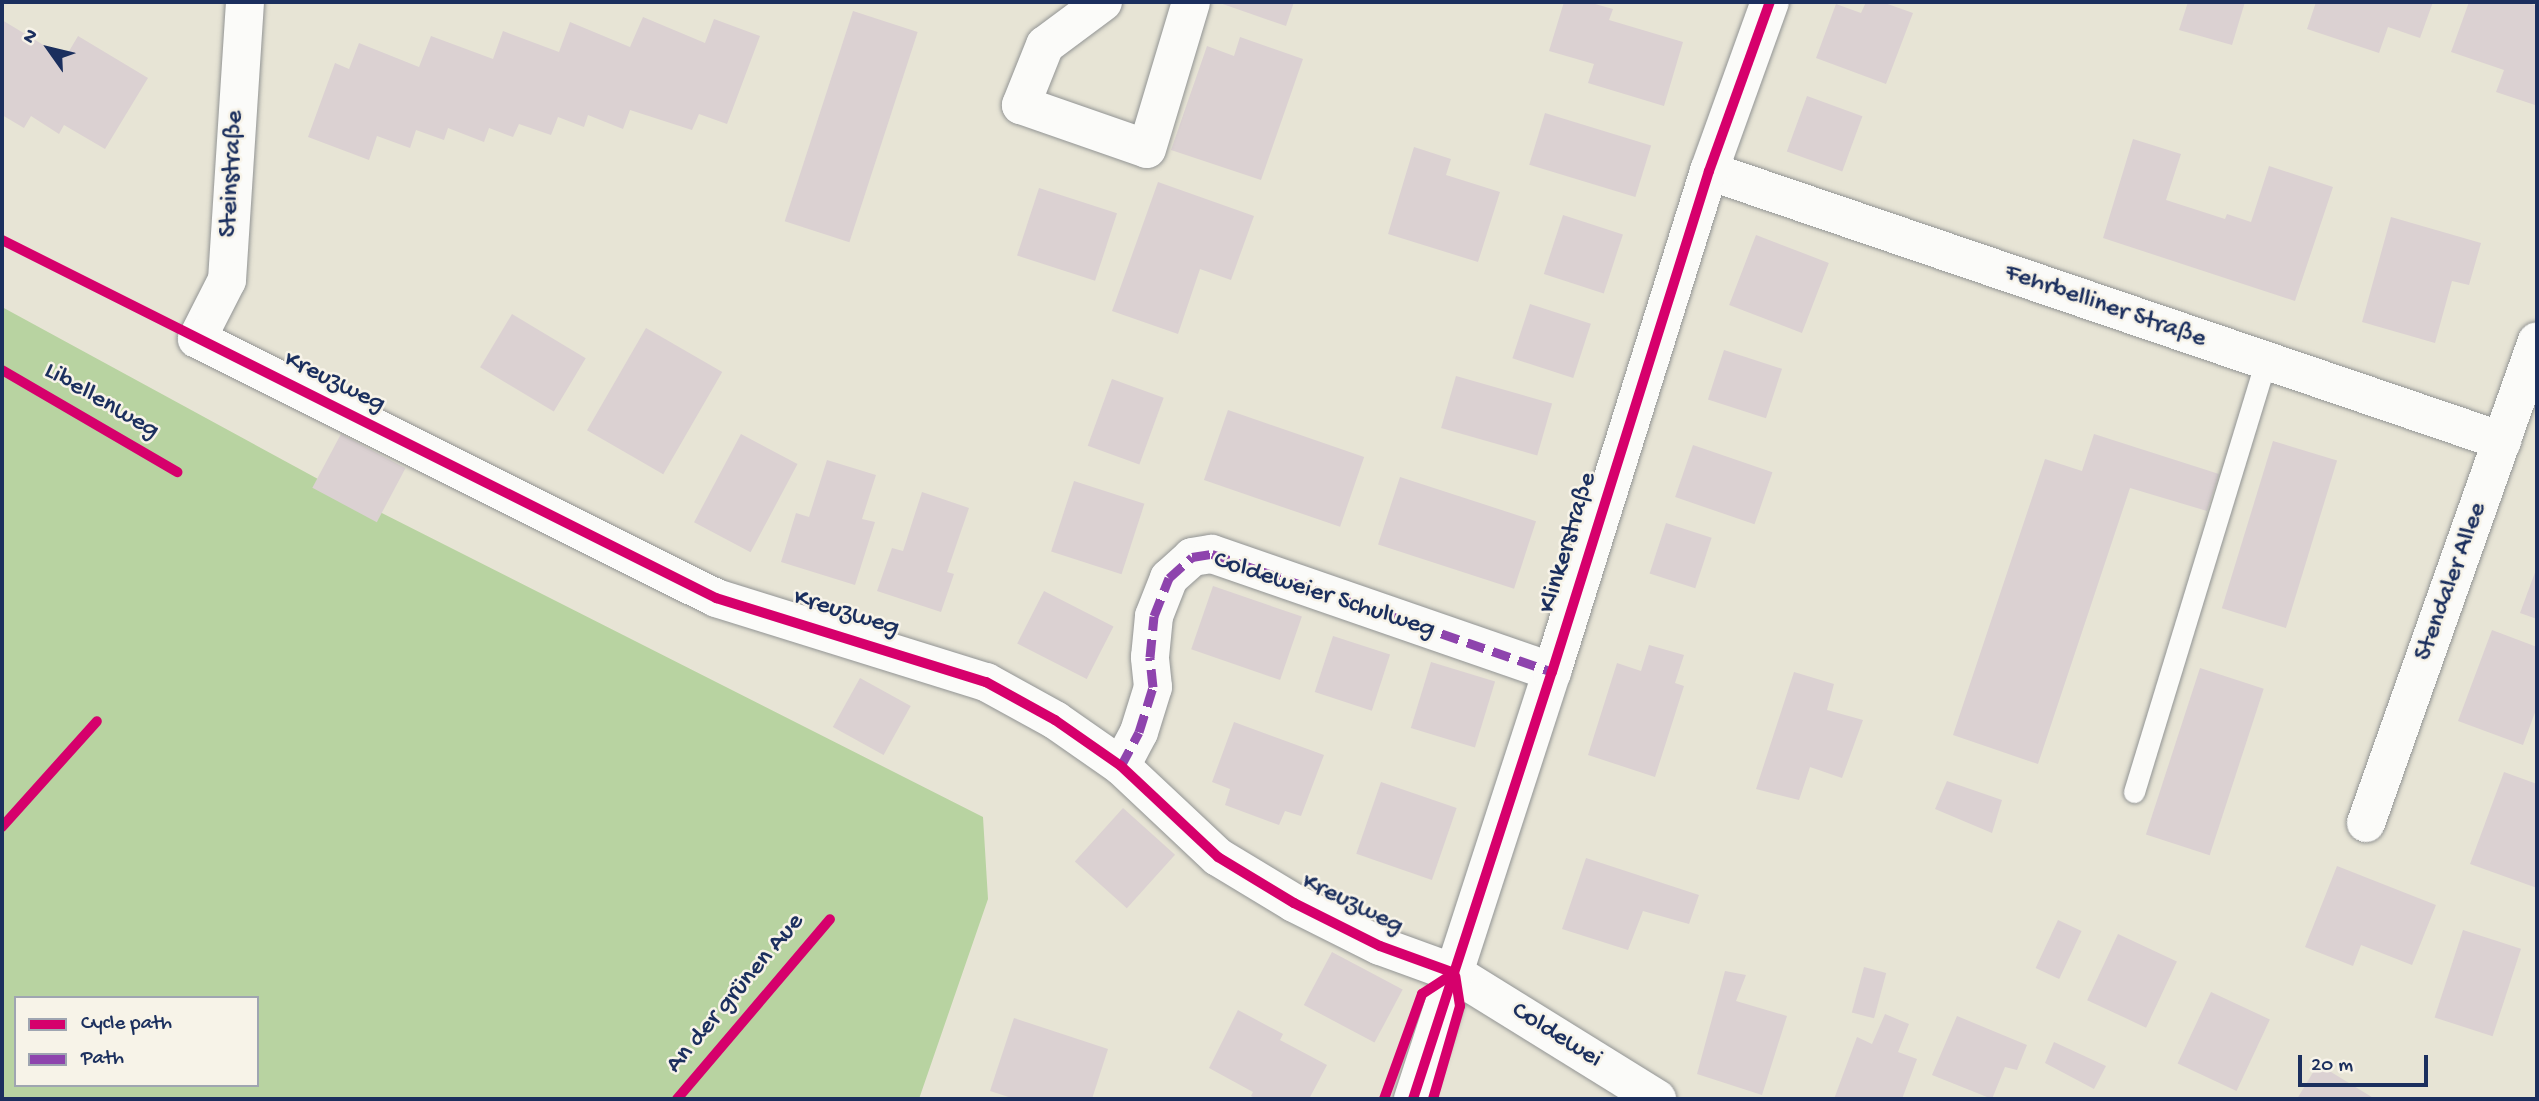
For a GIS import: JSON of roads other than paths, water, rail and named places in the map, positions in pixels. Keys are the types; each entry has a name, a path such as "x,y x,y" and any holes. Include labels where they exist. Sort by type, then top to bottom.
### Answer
{"street":[{"name":"Steinstraße","path":"197,339 227,280 245,2"},
{"path":"1103,2 1045,45 1021,105 1147,149 1191,2"},
{"name":"Klinkerstraße","path":"1413,1099 1552,673 1709,172 1770,2"},
{"name":"Fehrbelliner Straße","path":"1709,172 2502,441"},
{"name":"Kreuzweg","path":"197,339 716,598 986,682 1055,720 1121,766 1218,857 1294,903 1380,946 1454,972"},
{"name":"Stendaler Allee","path":"2366,823 2537,341"},
{"name":"Coldeweier Schulweg","path":"1121,766 1139,732 1153,687 1150,657 1154,616 1170,578 1192,557 1212,554 1552,673"},
{"name":"Coldewei","path":"1454,972 1657,1099"}],"lane":[{"path":"2134,792 2266,362"}]}
